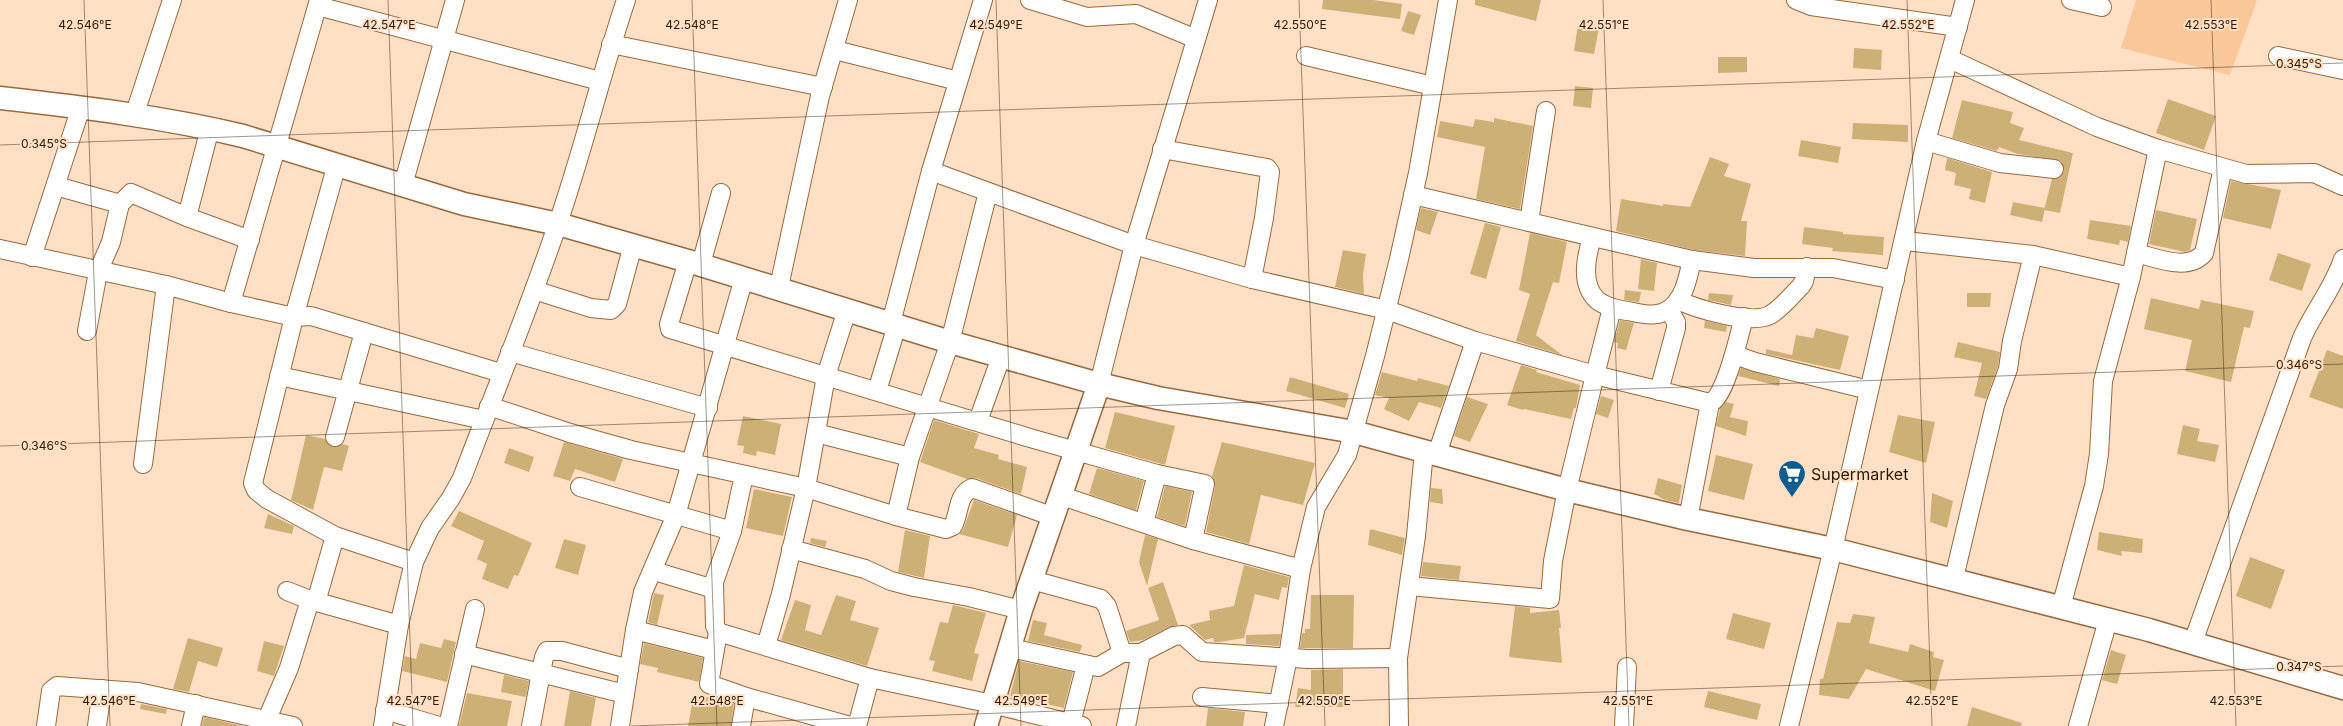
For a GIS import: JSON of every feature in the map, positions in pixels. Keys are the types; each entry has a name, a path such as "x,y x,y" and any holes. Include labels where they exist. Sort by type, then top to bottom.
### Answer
{"street":[{"path":"134,116 172,0"},
{"path":"403,185 442,39 455,0"},
{"path":"439,726 384,718 399,625 414,562 430,528 458,487 534,290 558,224 611,44 626,0"},
{"path":"778,287 823,87 848,0"},
{"path":"877,391 931,170 983,0"},
{"path":"1030,0 1086,17 1136,14 1196,39"},
{"path":"986,726 1021,610 1062,496 1099,384 1134,245 1208,0"},
{"path":"1274,726 1288,658 1302,569 1318,501 1345,461 1387,310 1413,195 1448,0"},
{"path":"1796,0 1811,6 1958,27"},
{"path":"1788,726 1833,548 1926,141 1965,0"},
{"path":"2071,0 2102,8"},
{"path":"231,303 318,3 442,39 600,81"},
{"path":"611,44 823,87"},
{"path":"835,50 958,81"},
{"path":"1306,56 1433,86"},
{"path":"2278,56 2343,70"},
{"path":"1950,59 2097,127 2158,149 2223,168 2260,175 2314,173 2343,186"},
{"path":"0,98 81,107 210,128 337,164 464,204 558,224 695,262 950,342 1099,384 1158,398 1354,432 1567,490 1688,519 1833,548 1954,578 2193,642 2343,688"},
{"path":"32,256 81,107"},
{"path":"1529,222 1546,111"},
{"path":"187,217 210,128"},
{"path":"1926,141 2000,162 2054,169"},
{"path":"1162,149 1267,168 1270,172 1264,218 1252,278"},
{"path":"2061,607 2094,486 2099,454 2103,381 2131,276 2158,149"},
{"path":"337,164 278,376 252,483 256,490 267,498 335,536 414,562"},
{"path":"2136,253 2179,262 2189,263 2198,260 2204,252 2223,168"},
{"path":"931,170 1134,245 1252,278 1387,310 1475,341 1595,376 1710,403"},
{"path":"56,186 120,204"},
{"path":"896,516 910,457 926,406 950,342 988,192"},
{"path":"87,331 98,272 111,242 120,204 131,193 187,217 250,240"},
{"path":"721,193 669,327 726,347 1076,451 1157,474 1205,484 1193,540"},
{"path":"1413,195 1692,260 1754,268 1833,268 1895,280"},
{"path":"1592,238 1586,259 1586,279 1596,299 1612,308 1654,315 1674,305 1684,288 1692,260"},
{"path":"1904,241 2033,255 2131,276"},
{"path":"534,290 591,308 611,310 617,304 633,245"},
{"path":"0,249 98,272 166,285 231,303 294,317 311,316 501,373"},
{"path":"1954,578 1995,405 2008,369 2012,341 2033,255"},
{"path":"2193,642 2302,338 2339,272 2343,259"},
{"path":"1674,305 1744,317 1761,318 1774,312 1804,281 1807,267"},
{"path":"620,726 643,592 654,571 676,515 726,347 744,278"},
{"path":"143,464 159,354 166,285"},
{"path":"1660,391 1676,328 1674,305"},
{"path":"1409,586 1550,599 1553,561 1567,490 1612,308"},
{"path":"766,646 781,594 806,488 826,376 847,310"},
{"path":"1688,519 1710,403 1717,397 1735,355 1744,317"},
{"path":"335,437 346,390 364,332"},
{"path":"1399,726 1398,658 1430,452 1475,341"},
{"path":"510,352 708,408"},
{"path":"1735,355 1755,362 1869,390"},
{"path":"978,422 1001,357"},
{"path":"278,376 346,390 487,413 692,464 806,488 896,516 946,528 951,528 955,522 962,496 972,488 1054,518"},
{"path":"816,433 910,457"},
{"path":"1144,523 1157,474"},
{"path":"744,475 732,530 715,574 715,626 718,632 709,684 746,697 850,726"},
{"path":"580,487 732,530"},
{"path":"1062,496 1193,540 1302,569"},
{"path":"265,723 289,668 335,536"},
{"path":"791,549 865,569 898,583 1021,610"},
{"path":"654,571 714,589"},
{"path":"1032,580 1101,598 1107,606 1122,653"},
{"path":"287,591 313,601 399,625"},
{"path":"448,726 475,609"},
{"path":"2078,726 2108,620"},
{"path":"635,630 714,650"},
{"path":"718,632 870,678 992,704 1071,724 1086,666"},
{"path":"1010,648 1086,666 1102,667 1122,653 1141,653 1174,636 1183,635 1202,652 1349,660 1398,658"},
{"path":"532,726 540,673 545,653 550,650 629,669"},
{"path":"1126,726 1141,653"},
{"path":"464,654 625,694"},
{"path":"1624,726 1627,667"},
{"path":"857,726 870,678"},
{"path":"46,726 51,691 53,688 64,686 138,692 196,704 265,723 293,726"},
{"path":"97,726 102,689"},
{"path":"741,726 746,697"},
{"path":"1202,697 1278,704"},
{"path":"191,726 196,704"}],"shaded area":[{"path":"2136,0 2257,0 2230,75 2121,48"}],"building":[{"path":"1323,0 1373,0 1402,4 1400,19 1322,9"},
{"path":"1475,0 1541,0 1536,21 1475,5"},
{"path":"1408,11 1421,15 1414,35 1401,31"},
{"path":"1578,25 1599,28 1594,54 1574,51"},
{"path":"1854,48 1882,50 1881,70 1853,68"},
{"path":"1718,57 1747,57 1747,72 1718,73"},
{"path":"1575,86 1593,88 1591,108 1573,106"},
{"path":"2168,99 2216,116 2204,150 2156,133"},
{"path":"1962,100 2013,112 2010,123 2024,128 2019,140 2073,153 2060,213 2044,210 2052,179 2059,178 2064,171 2061,161 2018,154 1999,147 1997,151 1952,138"},
{"path":"1494,118 1533,126 1520,209 1476,199 1485,147 1437,137 1440,121 1473,127 1475,119 1494,122"},
{"path":"1853,123 1908,125 1908,142 1852,139"},
{"path":"1801,140 1841,147 1838,163 1798,156"},
{"path":"1710,157 1729,164 1724,176 1751,184 1741,221 1747,221 1745,256 1694,250 1616,231 1621,199 1663,206 1663,204 1690,207"},
{"path":"1947,158 1992,172 1985,203 1969,199 1971,189 1954,185 1956,173 1945,170"},
{"path":"2231,181 2281,190 2271,229 2223,218"},
{"path":"2013,202 2045,208 2042,222 2010,215"},
{"path":"1421,208 1438,212 1430,235 1416,230"},
{"path":"2156,210 2197,219 2190,250 2185,252 2149,244"},
{"path":"2090,220 2131,226 2128,242 2120,240 2119,245 2087,239"},
{"path":"1485,223 1501,227 1486,279 1470,274"},
{"path":"1804,227 1843,232 1843,234 1884,237 1883,255 1832,251 1833,248 1802,244"},
{"path":"1530,233 1567,242 1559,283 1553,282 1536,335 1562,355 1516,341 1530,294 1519,290"},
{"path":"1343,250 1366,254 1363,275 1364,294 1335,287"},
{"path":"2278,253 2311,264 2302,291 2269,280"},
{"path":"1641,259 1657,263 1654,291 1638,289"},
{"path":"1625,290 1641,292 1639,302 1624,300"},
{"path":"1709,293 1733,295 1731,305 1708,300"},
{"path":"1967,293 1991,293 1990,307 1967,307"},
{"path":"2151,298 2199,309 2201,300 2254,311 2250,328 2244,327 2231,382 2185,371 2192,340 2144,329"},
{"path":"1620,320 1634,323 1626,350 1617,348 1618,343 1614,342"},
{"path":"1705,321 1727,326 1726,332 1704,328"},
{"path":"1816,328 1849,336 1840,370 1766,354 1766,349 1792,355 1796,335 1813,338"},
{"path":"1958,342 2000,352 1998,366 1986,399 1974,396 1982,363 1954,357"},
{"path":"2327,350 2343,356 2343,409 2309,397"},
{"path":"1521,365 1537,370 1536,372 1580,385 1576,408 1574,408 1571,419 1507,405"},
{"path":"1741,368 1780,379 1779,386 1738,376"},
{"path":"1382,372 1417,381 1418,378 1449,386 1441,408 1419,402 1409,421 1384,409 1389,398 1375,395"},
{"path":"1290,377 1349,394 1345,408 1286,391"},
{"path":"1601,396 1614,400 1608,418 1596,414"},
{"path":"1467,397 1488,404 1470,442 1454,436"},
{"path":"1726,402 1734,404 1730,417 1748,421 1746,436 1716,426 1720,409"},
{"path":"1115,412 1175,426 1165,465 1105,448"},
{"path":"1898,415 1935,422 1926,463 1889,452"},
{"path":"743,416 781,424 775,455 757,451 756,456 743,453 744,446 737,445"},
{"path":"934,420 979,434 974,448 999,455 998,459 1027,467 1021,494 976,478 967,479 920,462"},
{"path":"2183,425 2200,429 2197,441 2219,445 2215,462 2177,454"},
{"path":"306,435 325,439 333,447 343,444 349,446 342,471 324,467 313,510 291,500"},
{"path":"564,442 623,459 615,482 575,469 570,481 553,476"},
{"path":"1222,442 1315,463 1303,505 1261,495 1249,544 1206,532 1215,486 1212,476"},
{"path":"509,448 534,457 529,472 504,463"},
{"path":"1716,455 1753,464 1744,500 1708,491"},
{"path":"1097,468 1144,481 1136,510 1089,494"},
{"path":"1658,478 1682,485 1679,503 1665,500 1654,494"},
{"path":"1165,486 1192,492 1185,526 1157,517"},
{"path":"1431,488 1442,489 1443,504 1430,502"},
{"path":"754,489 792,497 783,536 746,528"},
{"path":"1932,493 1953,501 1947,528 1930,522"},
{"path":"974,500 1017,515 1008,547 959,534 963,530"},
{"path":"459,511 532,543 518,576 514,575 508,589 482,579 487,564 477,559 484,541 451,526"},
{"path":"268,514 294,526 292,534 264,528"},
{"path":"1370,529 1405,538 1402,555 1368,545"},
{"path":"905,530 930,536 924,578 898,572"},
{"path":"2099,532 2143,539 2142,553 2121,551 2122,556 2097,550"},
{"path":"1145,535 1158,539 1147,586 1139,562"},
{"path":"811,538 827,541 825,547 810,543"},
{"path":"564,539 586,545 578,575 555,568"},
{"path":"2250,557 2285,570 2271,609 2236,596"},
{"path":"1423,562 1461,566 1459,580 1421,576"},
{"path":"1244,565 1289,577 1287,588 1282,587 1279,600 1255,594 1244,638 1219,642 1214,642 1213,638 1205,640 1189,625 1210,620 1209,611 1234,606"},
{"path":"1163,582 1178,625 1169,627 1143,640 1130,642 1126,631 1159,620 1148,588"},
{"path":"654,593 664,595 657,625 648,622"},
{"path":"836,595 856,601 850,620 879,628 867,666 781,640 795,600 811,605 805,630 821,635"},
{"path":"1311,595 1354,595 1353,648 1300,648 1302,633 1305,633 1305,629 1310,629"},
{"path":"953,605 986,613 974,653 979,654 972,681 932,671 935,661 929,660 940,622 948,623"},
{"path":"1515,606 1530,608 1530,613 1559,610 1562,663 1509,657"},
{"path":"1733,613 1771,623 1764,649 1726,639"},
{"path":"1853,614 1875,617 1869,643 1908,652 1910,644 1934,652 1933,657 1944,660 1935,691 1866,669 1849,699 1819,695 1820,679 1823,679 1837,622 1850,623"},
{"path":"1033,620 1047,623 1044,635 1082,645 1080,652 1028,641"},
{"path":"1281,634 1279,646 1246,644 1246,635"},
{"path":"188,638 223,648 217,667 198,661 189,692 173,689"},
{"path":"444,639 456,642 447,682 402,671 405,656 416,659 420,643 441,648"},
{"path":"264,641 284,646 274,676 257,671"},
{"path":"644,643 703,658 699,682 657,672 658,668 640,664"},
{"path":"2111,650 2126,655 2117,684 2102,680"},
{"path":"1019,661 1073,672 1064,708 1010,696"},
{"path":"1343,669 1343,707 1295,707 1298,688 1311,690 1311,670"},
{"path":"504,675 529,681 526,697 501,692"},
{"path":"570,691 596,698 591,726 564,726"},
{"path":"1708,691 1761,704 1757,720 1704,707"},
{"path":"467,693 512,701 507,726 459,726"},
{"path":"694,694 734,704 731,726 688,726"},
{"path":"141,704 167,709 166,714 140,709"},
{"path":"1972,707 2022,723 2021,726 1967,726"},
{"path":"1208,708 1245,712 1243,726 1206,726"},
{"path":"204,717 243,726 202,726"}],"place":[{"name":"Supermarket","path":"1792,498"}]}
